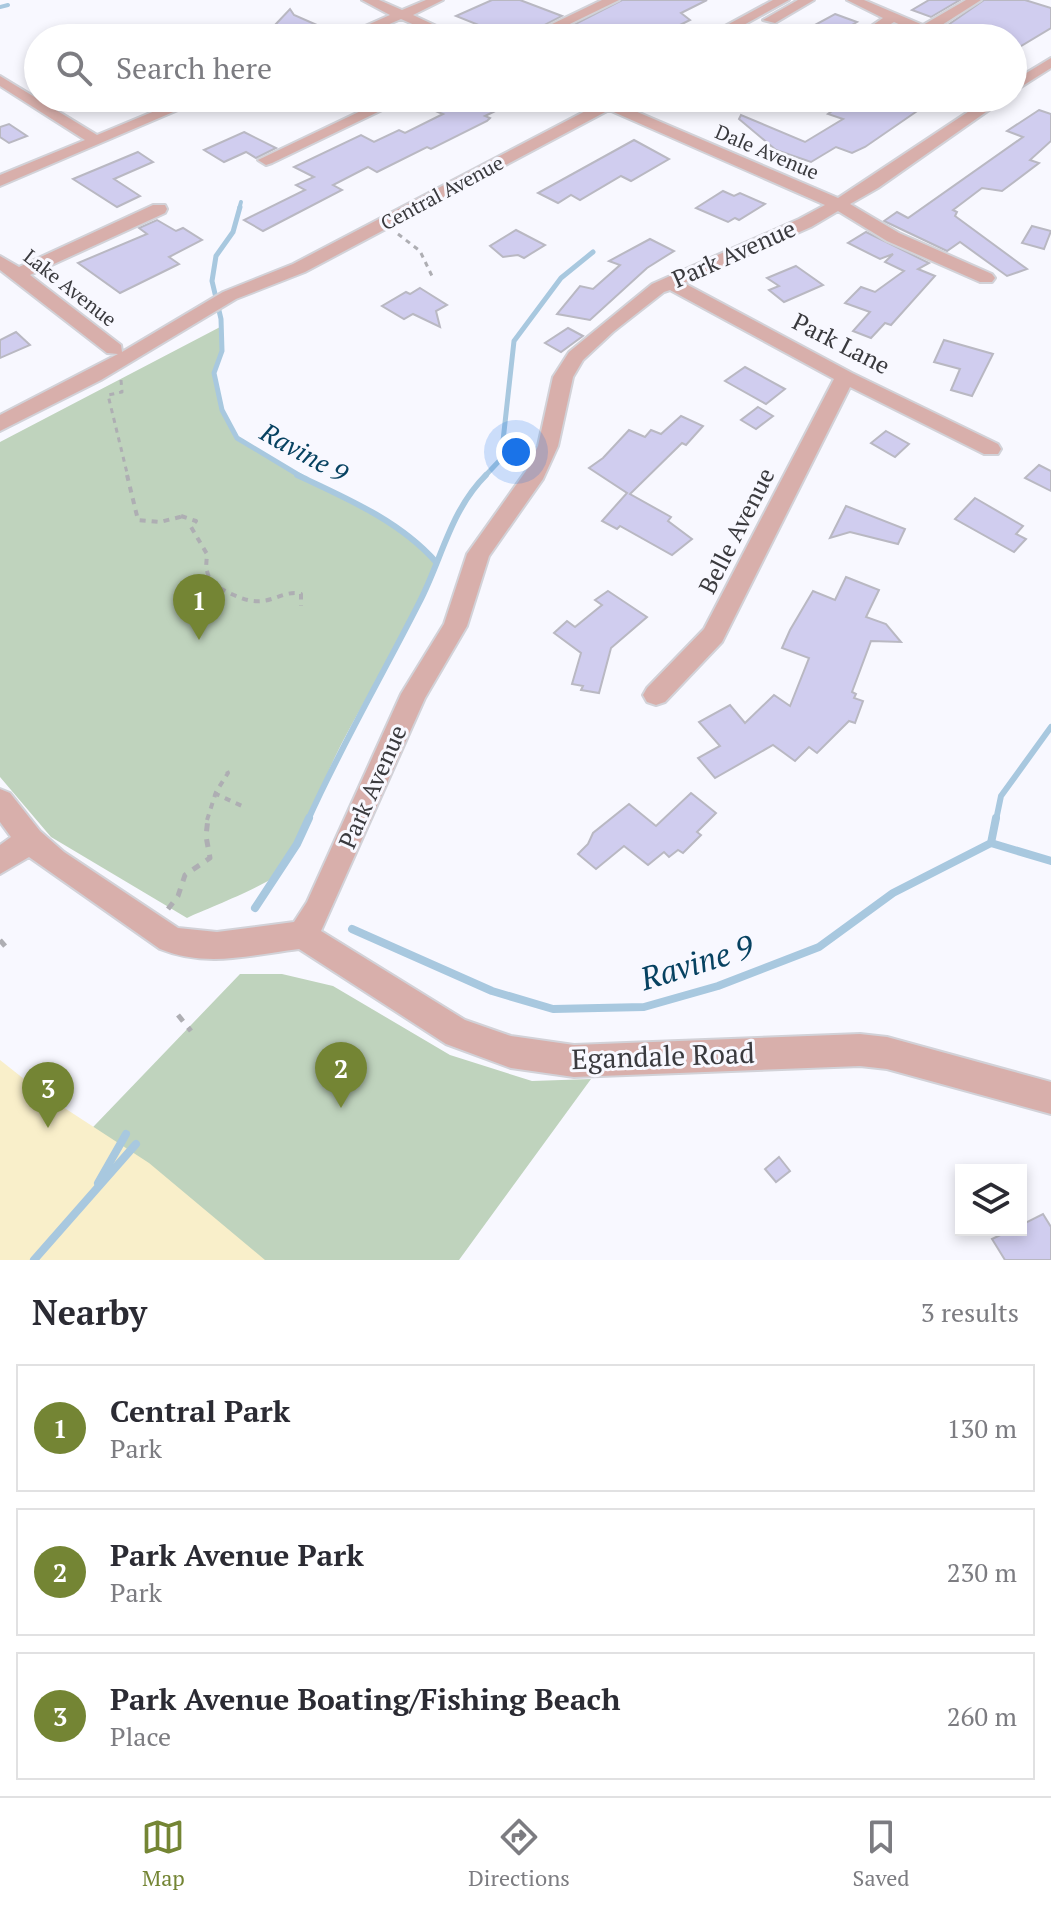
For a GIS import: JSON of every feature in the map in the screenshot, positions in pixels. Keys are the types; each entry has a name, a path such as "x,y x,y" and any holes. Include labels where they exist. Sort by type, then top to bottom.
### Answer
{"street":[{"path":"368,0 422,24"},
{"path":"379,24 437,0"},
{"path":"561,24 613,0"},
{"path":"737,24 783,0"},
{"path":"763,24 808,0"},
{"path":"853,0 909,24"},
{"path":"926,24 975,0"},
{"path":"882,24 893,17"},
{"path":"1027,78 1051,62"},
{"path":"1027,73 1051,82"},
{"path":"0,80 24,95"},
{"path":"51,112 95,140"},
{"path":"0,181 164,112"},
{"path":"266,160 370,112"},
{"name":"Central Avenue","path":"258,280 281,260 464,173 578,112"},
{"name":"Dale Avenue","path":"631,112 838,204 893,237 986,278"},
{"name":"Park Avenue","path":"302,935 317,912 414,694 455,626 478,554 535,474 548,446 563,377 576,356 606,328 669,282 778,236 838,204 872,185 979,112"},
{"name":"Central Avenue","path":"0,424 119,361 184,318 258,280 299,268 380,225 464,173"},
{"path":"18,274 159,209"},
{"name":"Lake Avenue","path":"0,261 119,361"},
{"name":"Park Lane","path":"669,282 845,377 991,449"},
{"name":"Central Avenue","path":"0,405 119,361"},
{"name":"Belle Avenue","path":"656,695 713,635 845,377"},
{"path":"0,801 30,840 54,861 133,917 187,947 209,948 302,935"},
{"path":"0,861 30,840"},
{"name":"Egandale Road","path":"302,935 457,1033 511,1052 574,1061 860,1050 887,1053 1051,1098"}],"path":[{"path":"380,225 415,244 430,265 432,276"},
{"path":"119,361 122,392 108,395 138,520 160,522 181,516 196,521 191,527 207,554 206,568 211,584 248,601 264,601 295,592 301,594 301,606"},
{"path":"163,917 178,896 185,875 210,858 205,843 214,793 228,773 226,769"},
{"path":"214,793 244,807"},
{"path":"0,940 10,952"},
{"path":"178,1015 191,1031"}],"green space":[{"path":"222,326 222,351 214,373 222,410 237,438 285,469 343,496 416,539 436,562 413,612 335,757 305,831 280,872 264,883 187,918 51,837 0,777 0,442"},
{"path":"240,974 282,974 333,986 450,1055 532,1081 591,1079 459,1260 0,1260 0,1224"}],"sand":[{"path":"0,1060 43,1094 149,1163 265,1260 0,1260"}],"building":[{"path":"492,0 520,0 562,16 547,24 476,24 456,16"},
{"path":"622,0 707,0 681,13 690,20 682,24 575,24"},
{"path":"929,0 960,0 931,17 912,10"},
{"path":"984,0 1025,0 1051,8 1051,28 1027,43 1027,24 949,24"},
{"path":"290,9 294,15 315,24 276,24"},
{"path":"835,14 857,22 854,24 817,24"},
{"path":"1039,110 1051,114 1051,141 1030,160 1039,163 1002,191 982,188 953,210 957,212 955,216 1027,269 1007,276 960,242 947,251 884,221 897,212 908,218 1023,137 1007,131"},
{"path":"438,112 493,112 485,116 490,118 487,121 431,149 427,147 377,172 368,167 333,185 342,190 263,231 244,220 305,190 296,185 314,177 294,167 361,135 374,142 399,130 405,133 443,114"},
{"path":"916,112 865,147 852,153 836,147 811,162 776,150 739,119 741,115 805,142 843,119 828,114"},
{"path":"9,124 27,136 9,143 0,137 0,127"},
{"path":"244,132 276,148 256,158 246,152 224,162 204,150"},
{"path":"634,140 669,159 631,181 621,176 580,200 571,195 558,203 538,193"},
{"path":"138,152 153,162 114,179 140,196 117,207 73,179"},
{"path":"723,191 734,196 740,193 765,204 739,220 735,218 728,222 696,208"},
{"path":"157,220 176,231 183,228 202,240 169,257 179,264 120,293 78,263 147,234 139,228"},
{"path":"1032,226 1051,231 1044,249 1022,243"},
{"path":"516,230 545,245 524,258 518,255 503,257 490,246"},
{"path":"866,232 929,263 918,269 935,276 891,325 885,323 871,338 853,331 870,312 845,303 861,287 875,292 904,271 885,262 893,254 880,259 848,243"},
{"path":"650,239 674,251 647,268 590,320 557,314 580,286 593,289 620,265 609,261"},
{"path":"796,266 823,285 784,302 769,290 779,286 767,278"},
{"path":"420,288 447,305 436,311 440,327 413,314 404,319 382,306"},
{"path":"568,328 583,336 561,352 545,343"},
{"path":"16,332 30,345 0,358 0,340"},
{"path":"944,340 993,354 972,396 951,390 960,369 934,362"},
{"path":"745,367 785,389 766,404 725,381"},
{"path":"758,407 773,416 756,429 741,420"},
{"path":"681,416 703,426 630,494 671,517 668,521 692,539 672,555 620,526 617,529 602,521 627,493 589,468 629,430 645,437 651,430 661,434"},
{"path":"886,431 909,444 895,457 871,443"},
{"path":"1039,465 1051,471 1051,491 1025,478"},
{"path":"975,498 1023,526 1016,534 1026,539 1014,552 955,519"},
{"path":"846,506 905,529 898,544 850,532 830,538"},
{"path":"846,577 879,590 866,617 886,624 901,642 871,641 852,692 856,694 854,698 863,701 855,723 849,721 817,753 809,747 795,761 773,745 715,778 698,758 720,746 699,722 730,705 745,723 774,695 790,706 809,658 782,648 813,591 835,600"},
{"path":"608,591 647,617 611,648 599,693 581,690 583,686 572,684 581,653 554,633 567,621 575,627 602,605 595,600"},
{"path":"691,793 716,813 697,832 701,835 683,853 678,850 669,857 664,852 648,865 624,846 596,869 578,854 593,833 629,804 656,826"},
{"path":"779,1157 790,1171 776,1182 765,1169"},
{"path":"1043,1214 1051,1227 1051,1260 1005,1260 992,1239 998,1236 1027,1236 1027,1222"}],"waterway":[{"path":"0,7 8,5"},
{"name":"Ravine 9","path":"239,209 241,202"},
{"name":"Ravine 9","path":"240,207 233,232 216,256 212,281 221,319 222,351 214,373 222,410 237,438 302,477"},
{"name":"Ravine 9","path":"484,477 501,459 514,341 561,278 593,252"},
{"name":"Ravine 9","path":"297,475 389,523 422,547 436,562"},
{"name":"Ravine 9","path":"308,820 419,603 455,520 486,475"},
{"name":"Ravine 9","path":"996,820 1001,796 1051,727"},
{"name":"Ravine 9","path":"255,908 297,844 309,818"},
{"name":"Ravine 9","path":"991,843 996,818"},
{"name":"Ravine 9","path":"352,929 492,991 553,1009 644,1007 718,986 819,947 893,893 991,843"},
{"name":"Ravine 9","path":"991,843 1051,861"},
{"path":"98,1183 126,1134"},
{"name":"Ravine 9","path":"34,1260 136,1144"}],"place":[{"name":"Central Park","path":"199,640"},
{"name":"Park Avenue Park","path":"341,1108"},
{"name":"Park Avenue Boating/Fishing Beach","path":"48,1128"}]}
